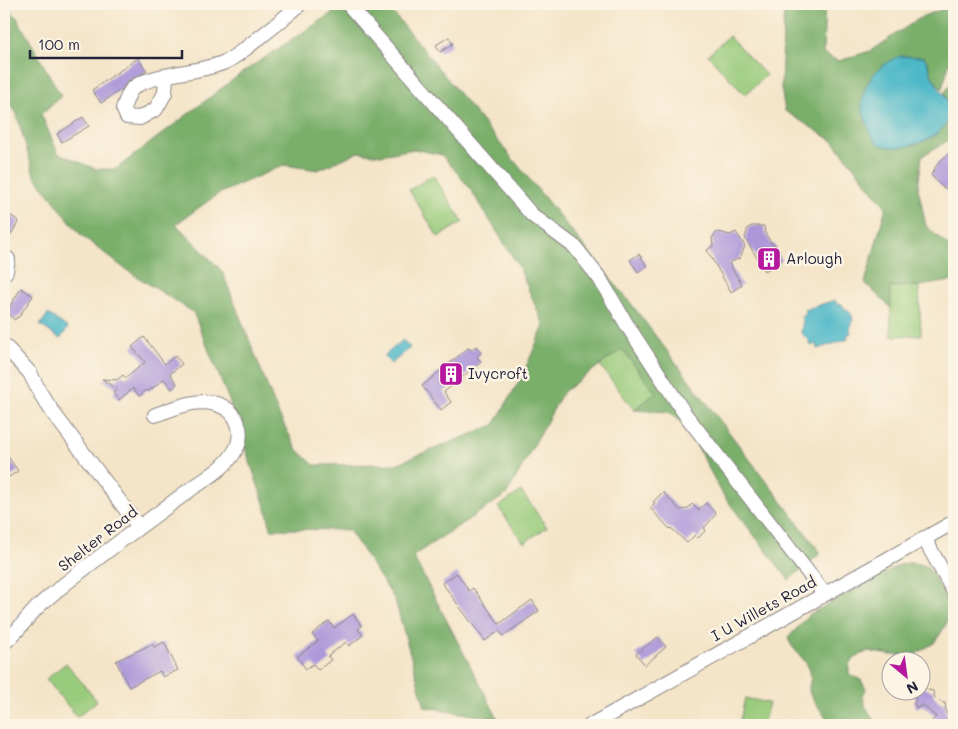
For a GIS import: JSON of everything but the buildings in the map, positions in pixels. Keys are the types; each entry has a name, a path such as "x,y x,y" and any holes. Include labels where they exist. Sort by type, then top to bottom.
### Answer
{"street":[{"path":"166,76 223,63 238,55 300,4"},
{"path":"348,4 532,215 575,248 595,273 685,414 824,593"},
{"path":"4,274 8,259"},
{"path":"4,344 30,373 54,414 139,527"},
{"name":"Shelter Road","path":"4,643 42,603 139,527 219,469 236,449 239,441 238,424 229,410 220,405 201,402 155,415"},
{"name":"I U Willets Road","path":"591,725 954,522"},
{"path":"924,538 954,592"}],"green space":[{"path":"4,4 16,16 61,96 41,114 58,153 96,169 116,169 243,72 346,4 386,4 629,301 821,553 789,580 723,495 687,428 669,412 634,410 656,393 622,349 563,392 507,494 413,556 498,719 425,707 395,600 349,530 271,529 229,400 193,312 125,269 80,234 34,175 16,112 4,98","holes":["414,149 442,155 469,187 519,267 544,326 523,374 494,425 396,464 314,465 296,448 278,413 222,271 176,224 218,194 284,165 318,170 358,152 381,155"]},
{"path":"784,4 825,4 823,54 839,61 870,51 923,16 954,5 954,46 942,89 932,77 924,57 900,56 949,104 944,93 954,80 954,137 922,156 918,188 926,226 954,251 954,279 952,281 919,286 890,287 891,308 865,283 886,207 833,141 785,111 781,88"},
{"path":"729,36 766,75 745,95 708,55"},
{"path":"433,175 463,222 438,237 409,190"},
{"path":"919,286 921,335 891,336 890,287"},
{"path":"622,349 656,393 634,410 600,365"},
{"path":"521,491 547,527 524,543 498,507"},
{"path":"916,563 928,567 939,585 949,608 950,617 934,643 919,652 880,653 868,651 856,657 849,665 849,674 861,680 866,689 863,699 864,703 877,725 828,725 810,694 811,675 808,666 788,638 810,614 899,565"},
{"path":"66,663 97,701 77,717 46,679"},
{"path":"745,698 769,703 763,725 739,725"}],"water":[{"path":"900,56 924,57 933,78 947,100 949,115 946,124 930,138 907,146 885,146 876,142 868,126 862,105 863,95 874,74 886,63"},
{"path":"835,300 837,305 842,304 852,316 851,333 847,335 848,339 817,349 816,344 810,346 809,341 801,333 803,321 801,317 806,315 804,310"},
{"path":"48,314 68,328 60,339 40,325"},
{"path":"403,340 410,348 391,364 384,356"}],"place":[{"name":"Arlough","path":"769,259"},
{"name":"Ivycroft","path":"451,374"}]}
